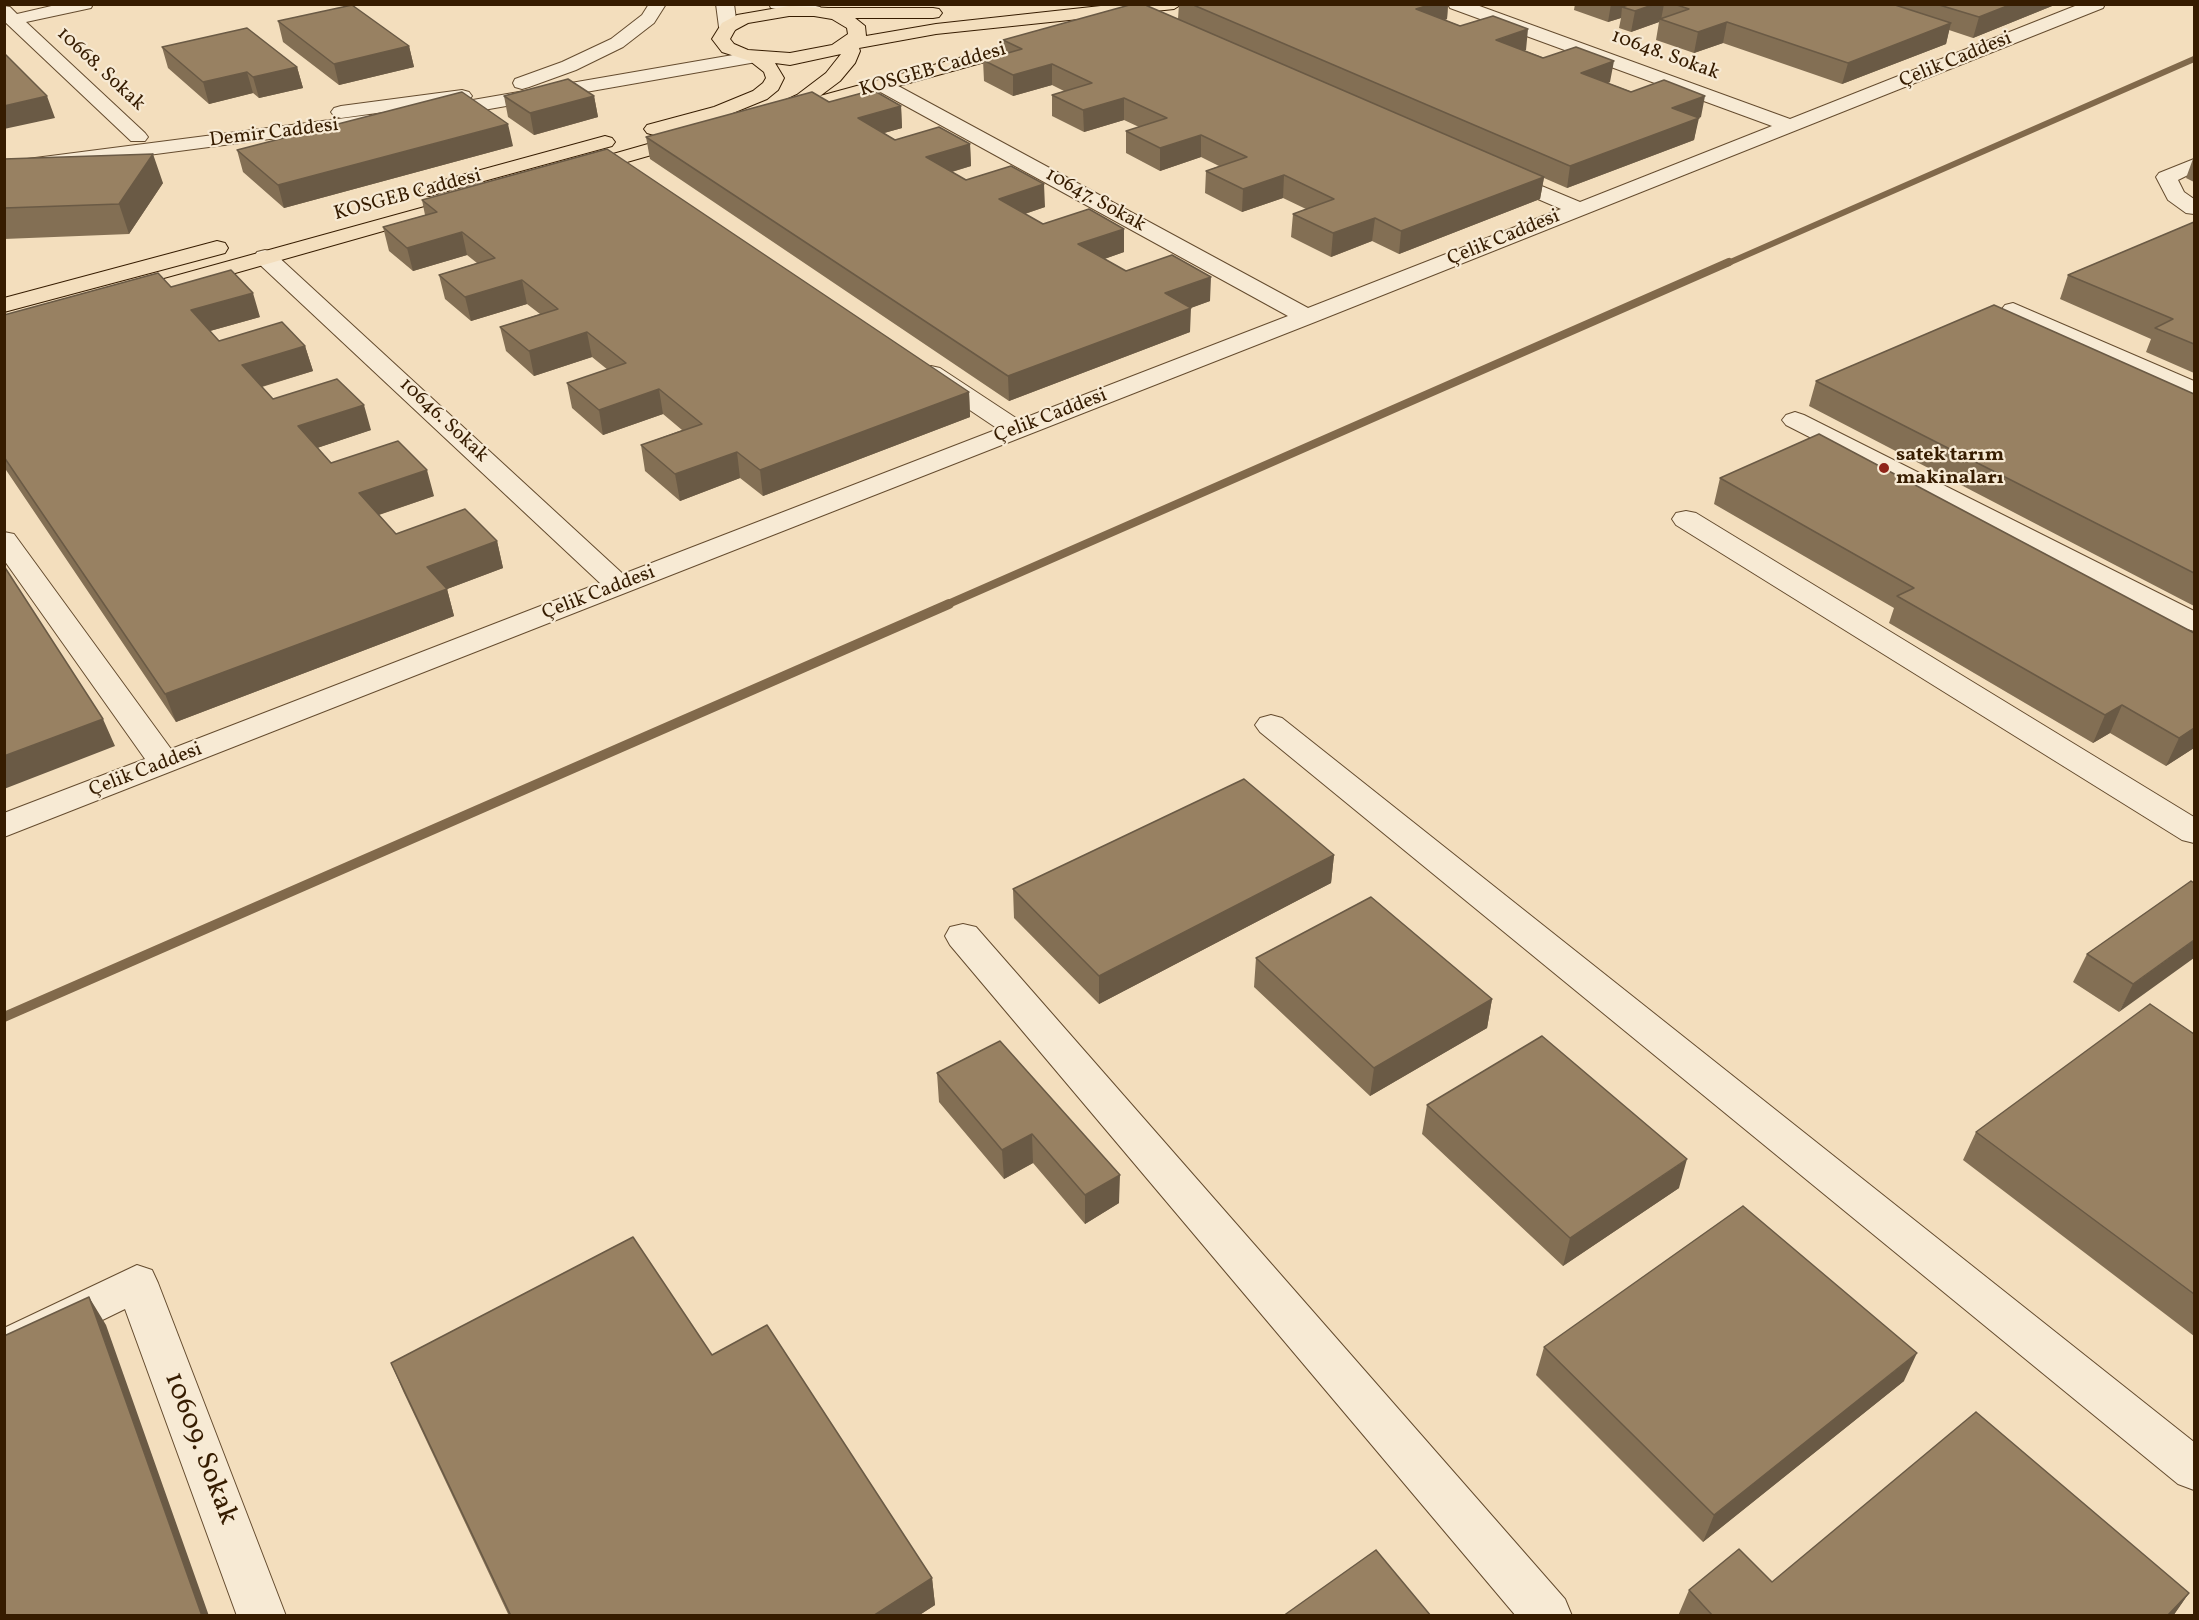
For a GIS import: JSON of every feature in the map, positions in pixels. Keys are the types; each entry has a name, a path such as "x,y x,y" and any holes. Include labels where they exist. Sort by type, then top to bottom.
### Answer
{"main road":[{"path":"893,4 1011,9"},
{"name":"KOSGEB Caddesi","path":"713,40 742,19 764,14 931,13 1061,4"},
{"name":"KOSGEB Caddesi","path":"107,302 1170,5"},
{"name":"KOSGEB Caddesi","path":"757,119 804,99 833,77 848,59 851,51 848,44 959,27 1170,5"},
{"path":"713,40 728,48 756,57 808,57 824,54 848,44 857,35 856,26 845,18 820,12"},
{"name":"KOSGEB Caddesi","path":"409,195 743,103 760,95 771,86 775,78 772,70 756,57"},
{"path":"4,305 236,242"}],"street":[{"path":"9,16 85,4"},
{"path":"508,89 569,66 617,43 648,19 658,4"},
{"path":"713,40 728,12 724,4"},
{"path":"777,4 820,12"},
{"name":"10648. Sokak","path":"1456,4 1791,126"},
{"name":"Çelik Caddesi","path":"4,826 1307,317 2097,4"},
{"name":"10668. Sokak","path":"9,16 138,137"},
{"path":"1127,16 1149,26"},
{"name":"Demir Caddesi","path":"4,154 508,89 648,63 713,40"},
{"path":"1962,43 1984,50"},
{"name":"Demir Caddesi","path":"4,168 459,109 756,57"},
{"name":"10647. Sokak","path":"882,86 1307,317"},
{"path":"613,160 633,173"},
{"path":"2194,165 2166,177 2175,196 2194,208"},
{"path":"1480,167 1580,209"},
{"name":"10646. Sokak","path":"265,257 620,586"},
{"path":"2013,310 2194,390"},
{"path":"909,358 1017,430"},
{"path":"1795,420 2194,622"},
{"path":"1686,519 2194,832"},
{"path":"4,540 165,764"},
{"path":"1271,725 2194,1469"},
{"path":"963,936 1548,1616"},
{"name":"10609. Sokak","path":"4,1349 137,1283 262,1616"}],"building":[{"path":"1133,4 1143,4 1544,177 1401,231 1375,218 1333,233 1293,214 1334,199 1284,175 1243,189 1206,171 1247,157 1201,135 1160,148 1126,131 1167,118 1124,98 1083,110 1052,95 1092,83 1052,64 1013,75 983,60 1022,49 1003,40"},
{"path":"1191,4 1432,4 1416,9 1460,26 1493,16 1528,29 1496,40 1543,58 1576,47 1614,61 1581,73 1631,92 1664,80 1705,96 1672,108 1699,118 1570,166"},
{"path":"1631,4 1655,4 1635,11 1622,7"},
{"path":"1674,4 1892,4 1951,23 1848,63 1727,22 1698,32 1660,19 1689,9"},
{"path":"1936,4 2012,4 1979,17"},
{"path":"352,5 409,46 334,64 278,21"},
{"path":"247,28 297,67 253,77 247,72 203,82 162,47"},
{"path":"4,53 47,96 4,106"},
{"path":"568,79 594,96 530,113 504,96"},
{"path":"873,90 901,106 858,118 895,140 939,127 970,144 926,157 966,180 1011,166 1044,184 999,199 1043,224 1089,209 1124,229 1078,244 1126,271 1172,255 1211,277 1165,293 1191,308 1008,376 646,137 812,92 829,102"},
{"path":"462,92 508,124 278,185 237,150"},
{"path":"607,149 969,392 760,470 737,452 675,474 641,445 702,424 659,389 599,410 567,383 626,363 587,332 529,351 500,327 558,309 522,280 465,297 439,275 495,258 462,232 407,248 383,227 437,212 422,200"},
{"path":"153,154 119,204 4,208 4,159"},
{"path":"2194,222 2194,344 2155,328 2173,319 2068,275"},
{"path":"231,270 253,293 191,310 219,341 282,322 305,346 242,365 273,399 337,379 364,405 298,426 331,463 398,441 427,470 359,493 396,534 465,509 497,541 427,567 447,589 165,694 4,457 4,315 158,273 171,287"},
{"path":"1994,305 2194,394 2194,573 1816,381"},
{"path":"1819,434 2194,633 2194,728 2179,738 2122,705 2105,715 1897,596 1914,588 1720,478"},
{"path":"4,566 103,719 4,756"},
{"path":"1244,779 1334,855 1099,976 1013,889"},
{"path":"2191,881 2194,883 2194,940 2133,984 2087,954"},
{"path":"1371,897 1492,999 1374,1068 1256,958"},
{"path":"2150,1004 2194,1034 2194,1294 1976,1132"},
{"path":"1542,1036 1687,1159 1570,1238 1427,1105"},
{"path":"1000,1041 1120,1175 1085,1195 1032,1134 1002,1150 937,1073"},
{"path":"1743,1206 1917,1353 1714,1515 1544,1347"},
{"path":"633,1237 712,1355 767,1325 932,1578 873,1616 511,1616 391,1363"},
{"path":"89,1297 202,1616 4,1616 4,1336"},
{"path":"1976,1412 2189,1593 2167,1616 1713,1616 1689,1590 1739,1549 1772,1582"},
{"path":"1376,1550 1431,1616 1283,1616"}],"waterway":[{"path":"1726,264 2194,59"},
{"path":"946,605 1729,262"},
{"path":"4,1017 949,604"}],"place":[{"name":"satek tarım makinaları","path":"1884,468"}]}
